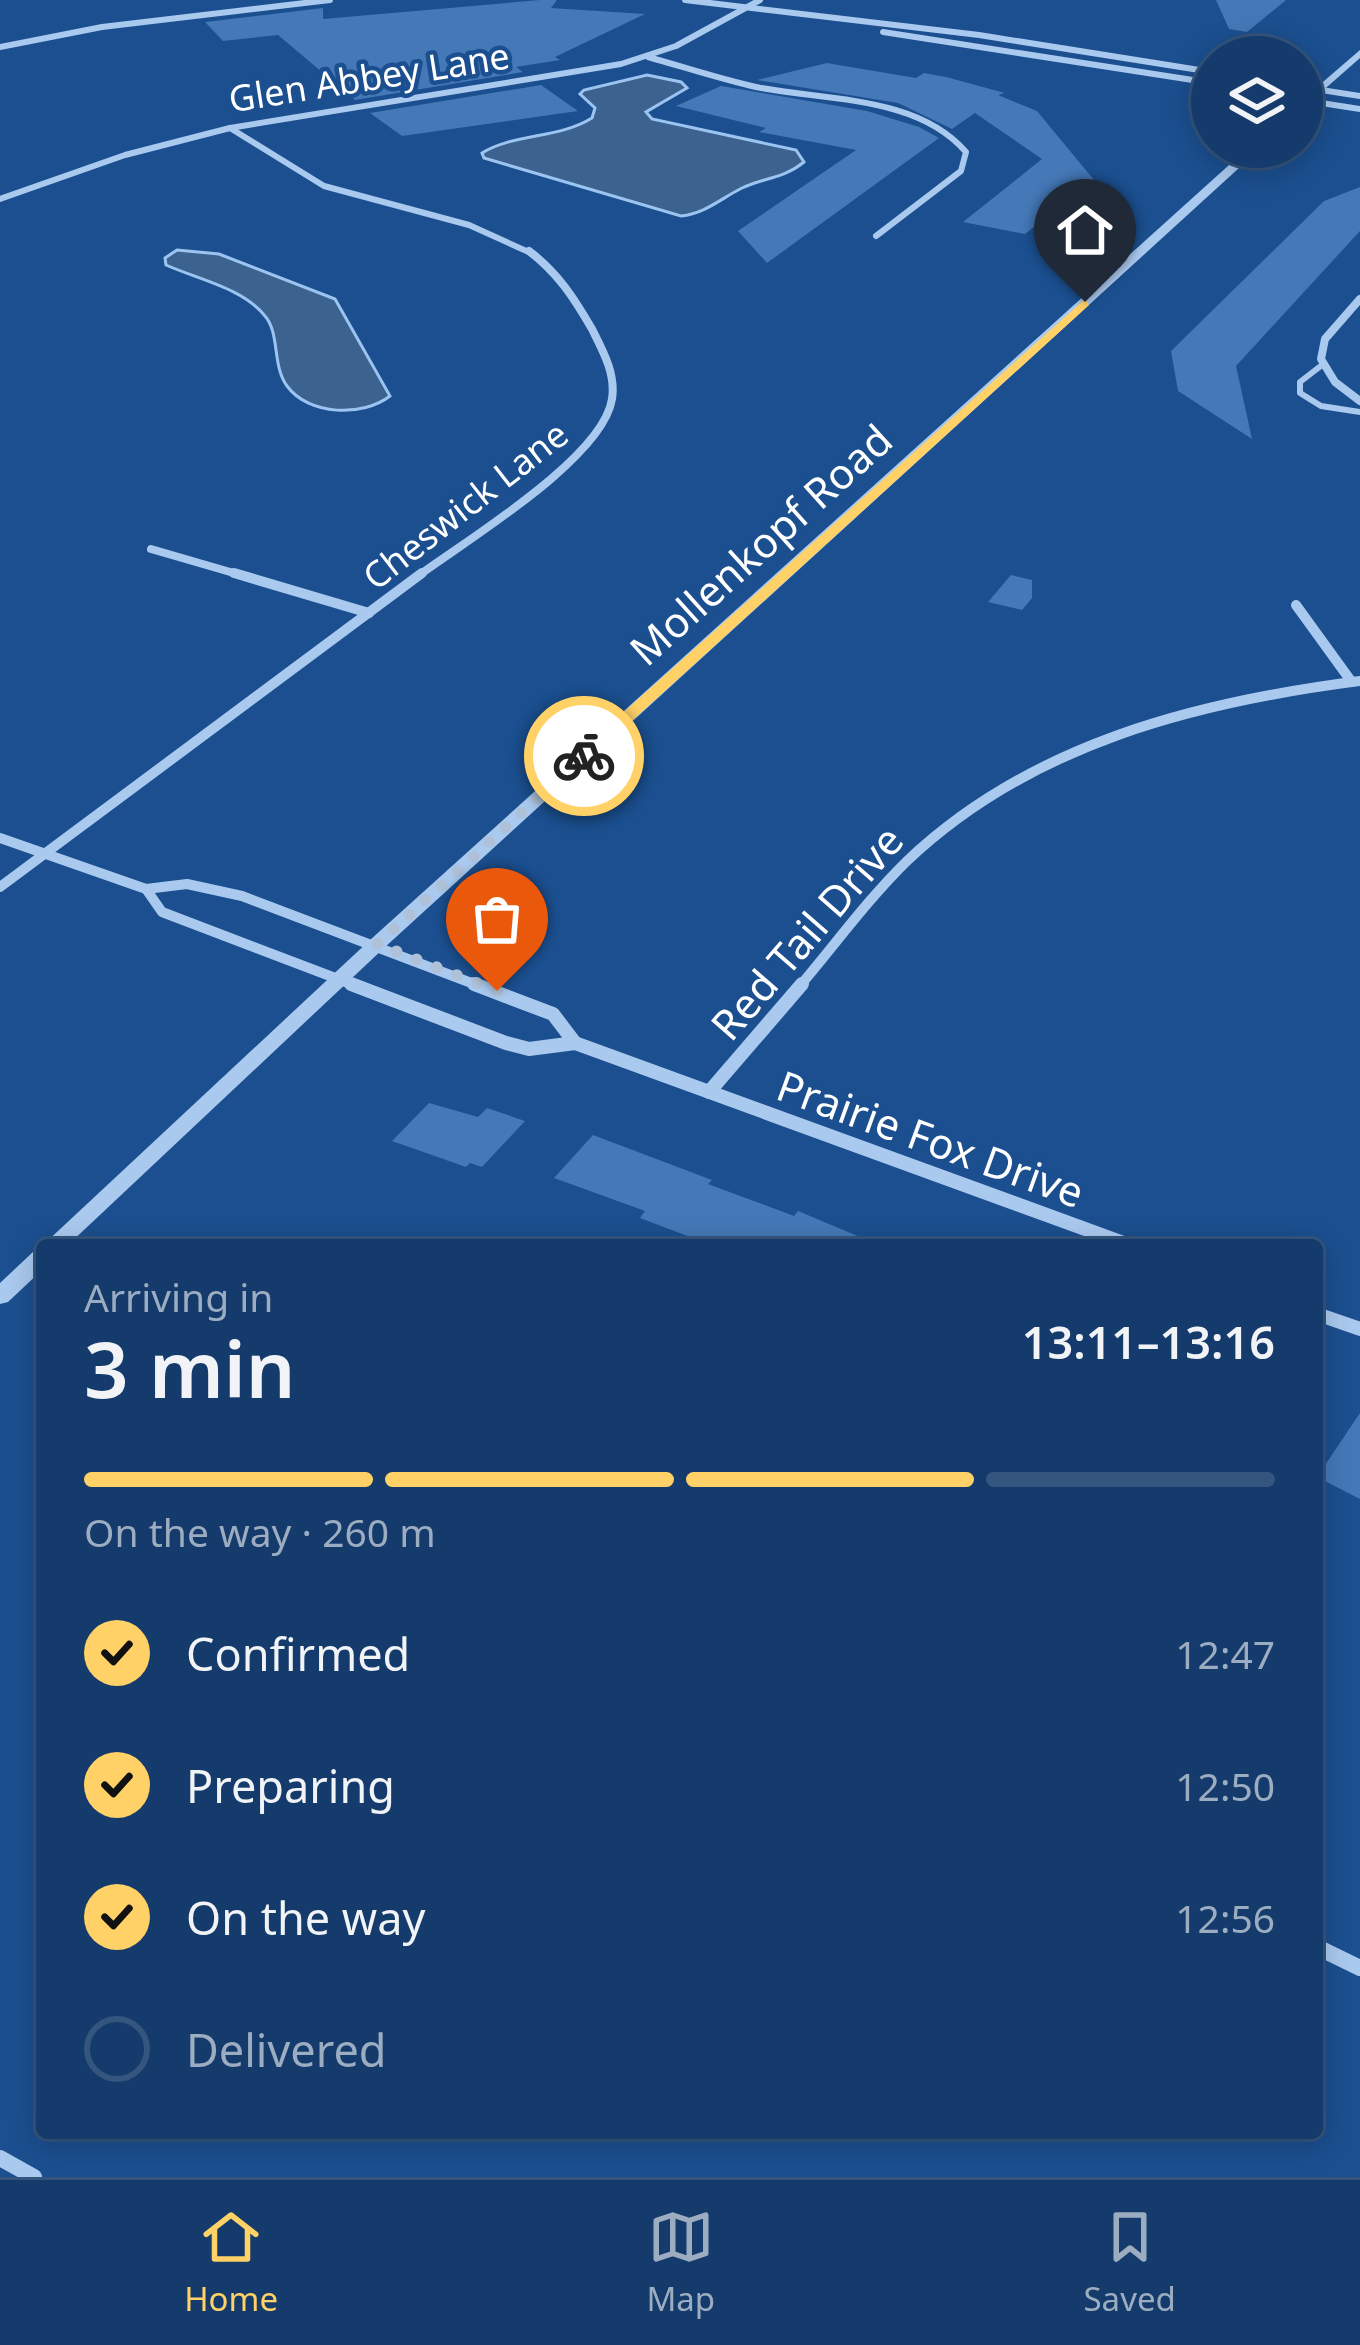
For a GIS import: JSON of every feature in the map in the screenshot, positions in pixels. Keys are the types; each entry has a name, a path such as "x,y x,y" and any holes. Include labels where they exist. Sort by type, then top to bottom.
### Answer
{"street":[{"path":"0,46 106,26 330,0"},
{"path":"686,0 1191,80"},
{"name":"Glen Abbey Lane","path":"0,199 125,155 230,128 570,75 647,56 760,0"},
{"path":"817,19 979,35 1191,69"},
{"path":"1323,88 1360,53"},
{"path":"647,56 759,88 903,114 955,138 966,152 961,171 875,236"},
{"path":"1323,90 1360,96"},
{"path":"1323,104 1360,109"},
{"name":"Cheswick Lane","path":"45,854 578,457 608,419 615,381 604,351 564,283 547,264 469,227 324,186 230,128"},
{"name":"Mollenkopf Road","path":"60,1239 377,944 1233,168"},
{"path":"1360,299 1325,339 1322,365 1360,401"},
{"path":"151,549 369,613"},
{"path":"1296,605 1356,681"},
{"name":"Red Tail Drive","path":"710,1092 907,861 1010,782 1149,722 1266,693 1356,681"},
{"path":"0,838 146,889"},
{"path":"0,887 45,854"},
{"name":"Prairie Fox Drive","path":"575,1043 553,1014 377,944 242,896 187,884 146,889 162,912 338,980 529,1049 575,1043 1113,1239"},
{"path":"0,1296 36,1262"},
{"path":"1323,1316 1360,1329"},
{"path":"1323,1950 1360,1968"},
{"path":"0,2158 34,2177"}],"lane":[{"path":"1322,365 1300,382 1300,393 1321,406 1360,412"}],"water":[{"path":"647,75 681,82 687,88 646,112 652,119 796,150 804,162 681,216 484,158 482,153 508,142 565,130 592,118 595,108 580,94 584,90"},
{"path":"177,250 219,254 335,299 390,396 366,408 337,410 297,396 282,378 273,331 265,316 232,291 166,265 165,258"}],"building":[{"path":"557,0 551,8 645,14 555,57 560,60 516,67 523,72 355,100 278,35 223,41 205,22 323,8 323,19"},
{"path":"1216,0 1286,0 1247,32 1229,29"},
{"path":"827,63 916,78 924,73 1005,93 998,95 1037,111 1099,186 1092,193 1084,188 1025,234 963,222 1042,159 975,113 952,129 898,103 757,80"},
{"path":"541,85 578,111 402,136 370,113"},
{"path":"721,86 867,111 939,138 767,263 738,231 856,150 759,132 766,128 676,106"},
{"path":"1360,187 1360,231 1236,366 1252,439 1178,391 1171,351 1324,201"},
{"path":"1011,575 1032,580 1032,598 1022,610 988,602"},
{"path":"429,1103 478,1117 487,1108 525,1121 482,1167 470,1163 466,1167 392,1141"},
{"path":"593,1135 712,1180 708,1184 794,1216 798,1211 865,1239 695,1239 640,1218 645,1211 554,1178"},
{"path":"1360,1413 1360,1499 1323,1480 1323,1468"}],"way so far":[{"path":"497,991 377,944 584,756"}],"route":[{"path":"584,756 1085,302"}]}
